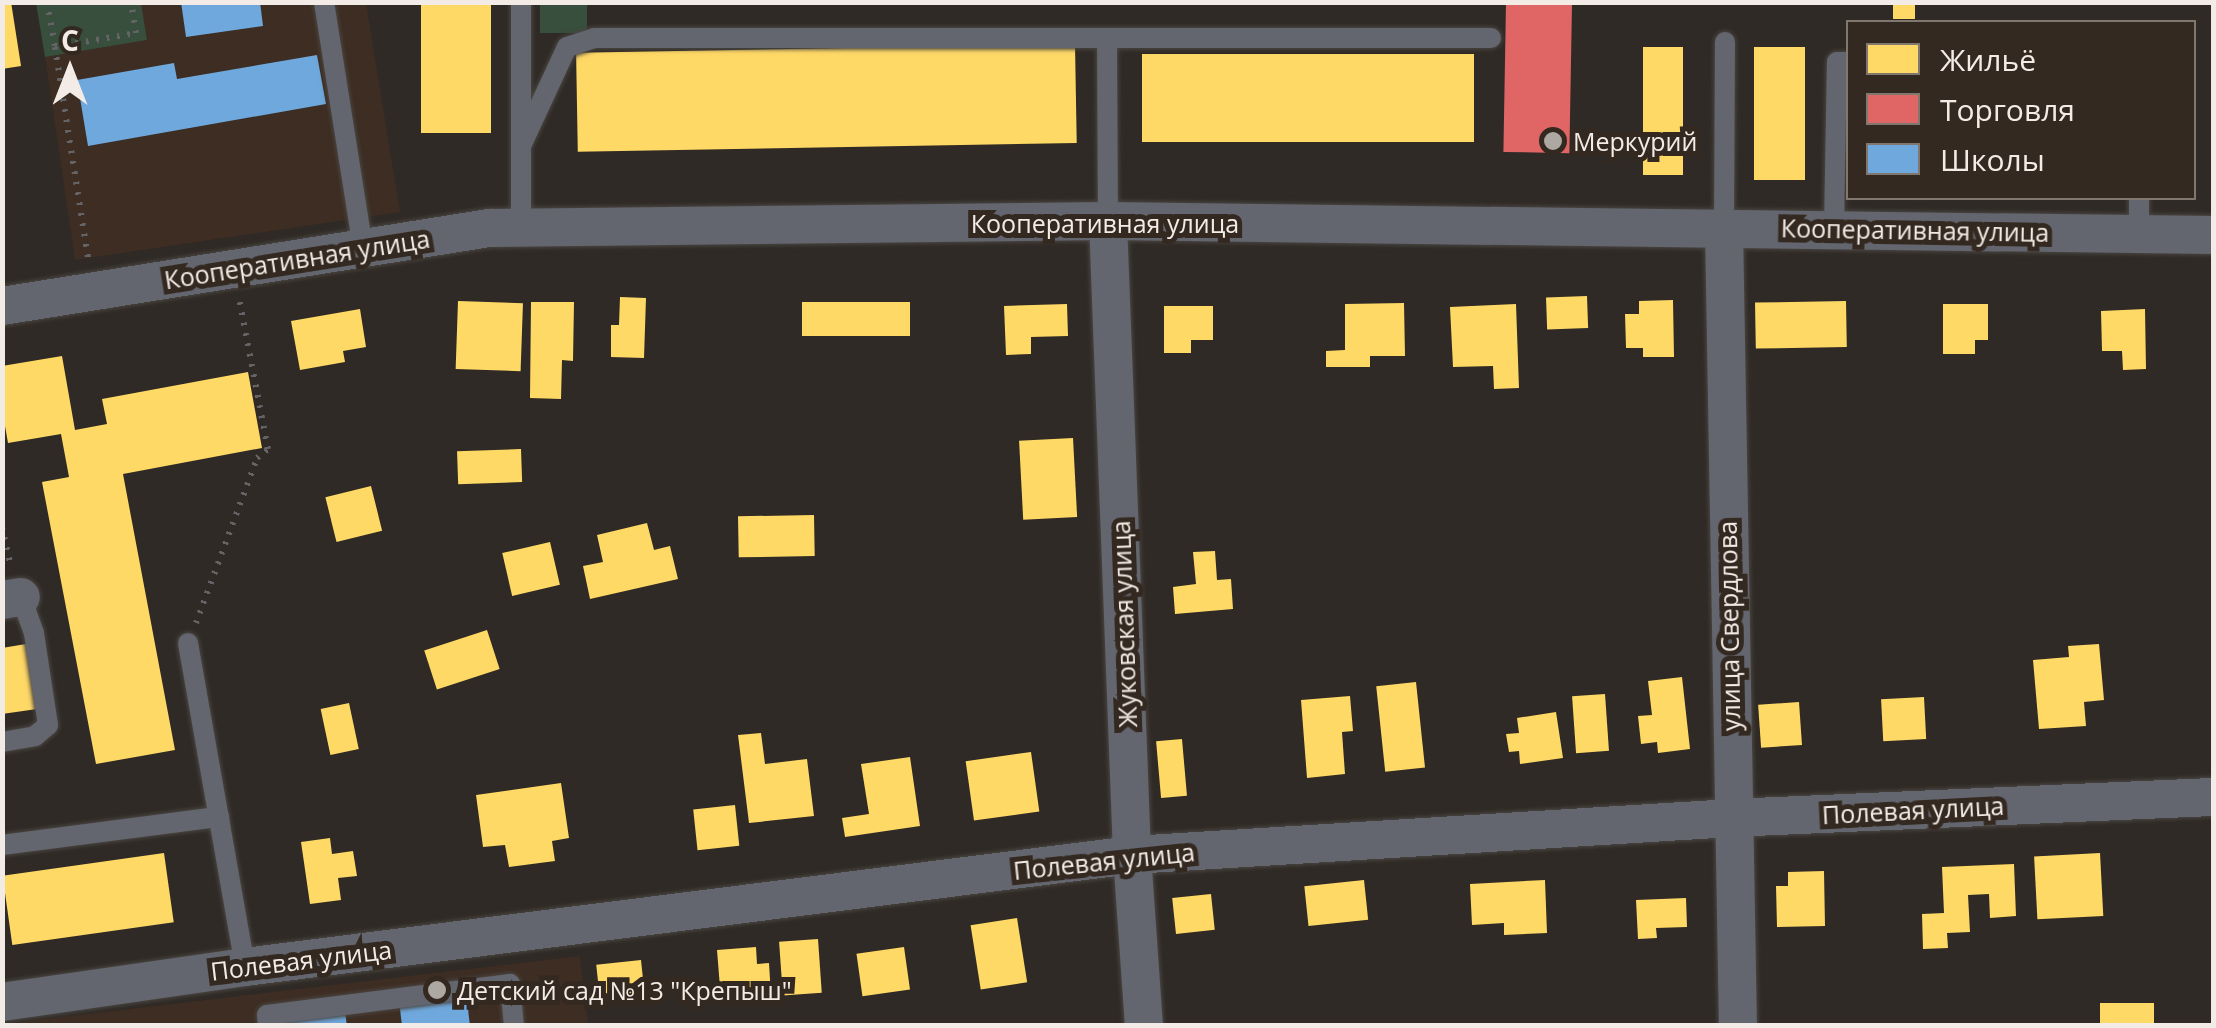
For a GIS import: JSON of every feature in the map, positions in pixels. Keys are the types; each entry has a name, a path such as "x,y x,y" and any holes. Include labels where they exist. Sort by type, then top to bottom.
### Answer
{"street":[{"name":"Кооперативная улица","path":"2,306 363,248 520,228 1108,222 1834,229 2139,216 2214,235"},
{"name":"Жуковская улица","path":"1108,222 1132,855 1144,1026"},
{"name":"улица Свердлова","path":"1724,227 1731,818 1738,1026"},
{"name":"Полевая улица","path":"2,1002 245,967 1132,855 1731,818 2214,796"}],"lane":[{"path":"324,2 363,248"},
{"path":"520,2 520,228"},
{"path":"1107,38 1108,222"},
{"path":"520,146 567,47 578,40 1490,38"},
{"path":"1724,227 1725,42"},
{"path":"1834,229 1836,62 1846,62"},
{"path":"2,742 35,736 48,725 34,633 12,598"},
{"path":"188,643 245,967"},
{"path":"2,845 218,817"},
{"path":"268,1026 266,1014 510,984 514,1026"}],"path":[{"path":"47,2 89,266"},
{"path":"55,47 136,33 131,2"},
{"path":"188,643 257,458 268,450 233,268"}],"shaded area":[{"path":"141,3 366,3 400,212 75,260 45,57 147,40"},
{"name":"Детский сад №13 \"Крепыш\"","path":"580,956 588,1025 2,1024"}],"green space":[{"path":"36,3 141,3 147,40 45,57"},
{"path":"540,3 587,3 587,33 540,33"}],"building: Жильё":[{"path":"2,2 11,2 21,66 2,69"},
{"path":"421,2 491,2 491,133 421,133"},
{"path":"1893,2 1915,2 1915,19 1893,19"},
{"path":"1075,44 1077,143 578,152 576,53"},
{"path":"1643,47 1683,47 1683,175 1643,175"},
{"path":"1754,47 1805,47 1805,180 1754,180"},
{"path":"1142,54 1474,54 1474,142 1142,142"},
{"path":"1587,296 1588,328 1547,329 1546,297"},
{"path":"620,297 646,298 644,358 611,357 611,325 619,325"},
{"path":"1673,300 1674,357 1643,357 1643,348 1626,348 1625,314 1639,314 1639,301"},
{"path":"458,301 523,303 521,371 456,369"},
{"path":"1846,301 1847,347 1756,349 1755,303"},
{"path":"531,302 574,302 573,361 562,360 561,399 530,398"},
{"path":"802,302 910,302 910,336 802,336"},
{"path":"1404,303 1405,356 1370,356 1370,367 1326,367 1326,351 1345,350 1345,304"},
{"path":"1067,304 1068,336 1031,337 1031,354 1006,355 1004,306"},
{"path":"1516,304 1519,388 1494,389 1493,366 1453,367 1450,307"},
{"path":"1943,304 1988,304 1988,340 1975,340 1975,354 1943,354"},
{"path":"1164,306 1213,306 1213,340 1191,340 1191,353 1164,353"},
{"path":"360,309 366,347 343,351 345,362 300,370 291,321"},
{"path":"2145,309 2146,369 2123,370 2122,351 2102,351 2101,311"},
{"path":"62,356 75,430 107,424 102,399 248,372 262,448 123,474 175,750 96,764 42,482 69,477 61,434 8,443 2,409 2,366"},
{"path":"1073,438 1077,517 1023,520 1019,441"},
{"path":"521,449 522,482 458,484 457,451"},
{"path":"371,486 382,531 337,542 325,497"},
{"path":"814,515 815,556 739,557 738,516"},
{"path":"647,523 654,550 670,546 678,579 590,599 583,566 603,562 597,535"},
{"path":"550,542 560,585 512,596 502,553"},
{"path":"1215,551 1217,580 1231,579 1233,609 1175,614 1173,587 1196,584 1193,552"},
{"path":"487,630 500,669 437,689 424,650"},
{"path":"26,644 37,709 2,714 2,648"},
{"path":"2099,644 2104,700 2084,702 2086,726 2039,729 2033,660 2069,657 2068,646"},
{"path":"1682,677 1690,749 1658,753 1657,742 1641,744 1638,716 1652,715 1648,681"},
{"path":"1416,682 1425,768 1385,772 1376,686"},
{"path":"1605,694 1609,751 1576,753 1572,696"},
{"path":"1350,696 1353,731 1342,732 1345,774 1307,778 1301,700"},
{"path":"1924,697 1926,739 1883,741 1881,699"},
{"path":"1799,702 1802,745 1761,748 1758,705"},
{"path":"349,703 359,749 330,755 321,709"},
{"path":"1556,712 1563,758 1520,764 1519,751 1509,752 1506,734 1519,733 1517,718"},
{"path":"761,733 765,764 807,759 814,816 749,823 738,735"},
{"path":"1182,739 1187,796 1161,798 1156,741"},
{"path":"1031,752 1039,811 974,821 966,761"},
{"path":"910,757 920,826 845,837 842,818 869,814 861,764"},
{"path":"561,783 569,838 552,841 555,861 509,867 505,845 483,847 476,795"},
{"path":"735,805 739,846 698,850 693,809"},
{"path":"330,838 332,854 353,851 357,876 338,878 341,900 310,904 301,842"},
{"path":"164,853 174,922 12,945 3,876"},
{"path":"2100,853 2103,916 2037,919 2034,856"},
{"path":"2014,864 2016,916 1990,918 1989,894 1968,895 1970,932 1947,933 1948,948 1923,949 1922,914 1944,913 1942,867"},
{"path":"1824,871 1825,926 1777,927 1776,886 1788,886 1788,872"},
{"path":"1364,880 1368,920 1309,926 1304,886"},
{"path":"1545,880 1547,933 1504,935 1504,923 1472,925 1470,884"},
{"path":"1211,894 1215,930 1176,934 1172,898"},
{"path":"1686,898 1687,927 1656,928 1657,938 1638,939 1636,900"},
{"path":"1017,918 1027,982 981,990 971,925"},
{"path":"818,939 822,993 783,996 779,942"},
{"path":"756,947 757,964 769,963 771,996 721,1000 717,950"},
{"path":"904,947 910,990 862,996 856,954"},
{"path":"641,960 645,1000 600,1004 596,965"},
{"path":"2100,1003 2154,1003 2154,1026 2100,1026"}],"building: Торговля":[{"path":"1506,3 1572,4 1569,153 1503,152"}],"building: Школы":[{"path":"181,2 260,2 263,26 186,37"},
{"path":"317,55 326,104 88,146 77,80 174,63 177,79"},
{"path":"466,992 470,1026 402,1026 399,1000"},
{"path":"344,1005 347,1026 279,1026 278,1012"}],"place":[{"name":"Меркурий","path":"1553,141"},
{"name":"Детский сад №13 \"Крепыш\"","path":"437,990"}]}
